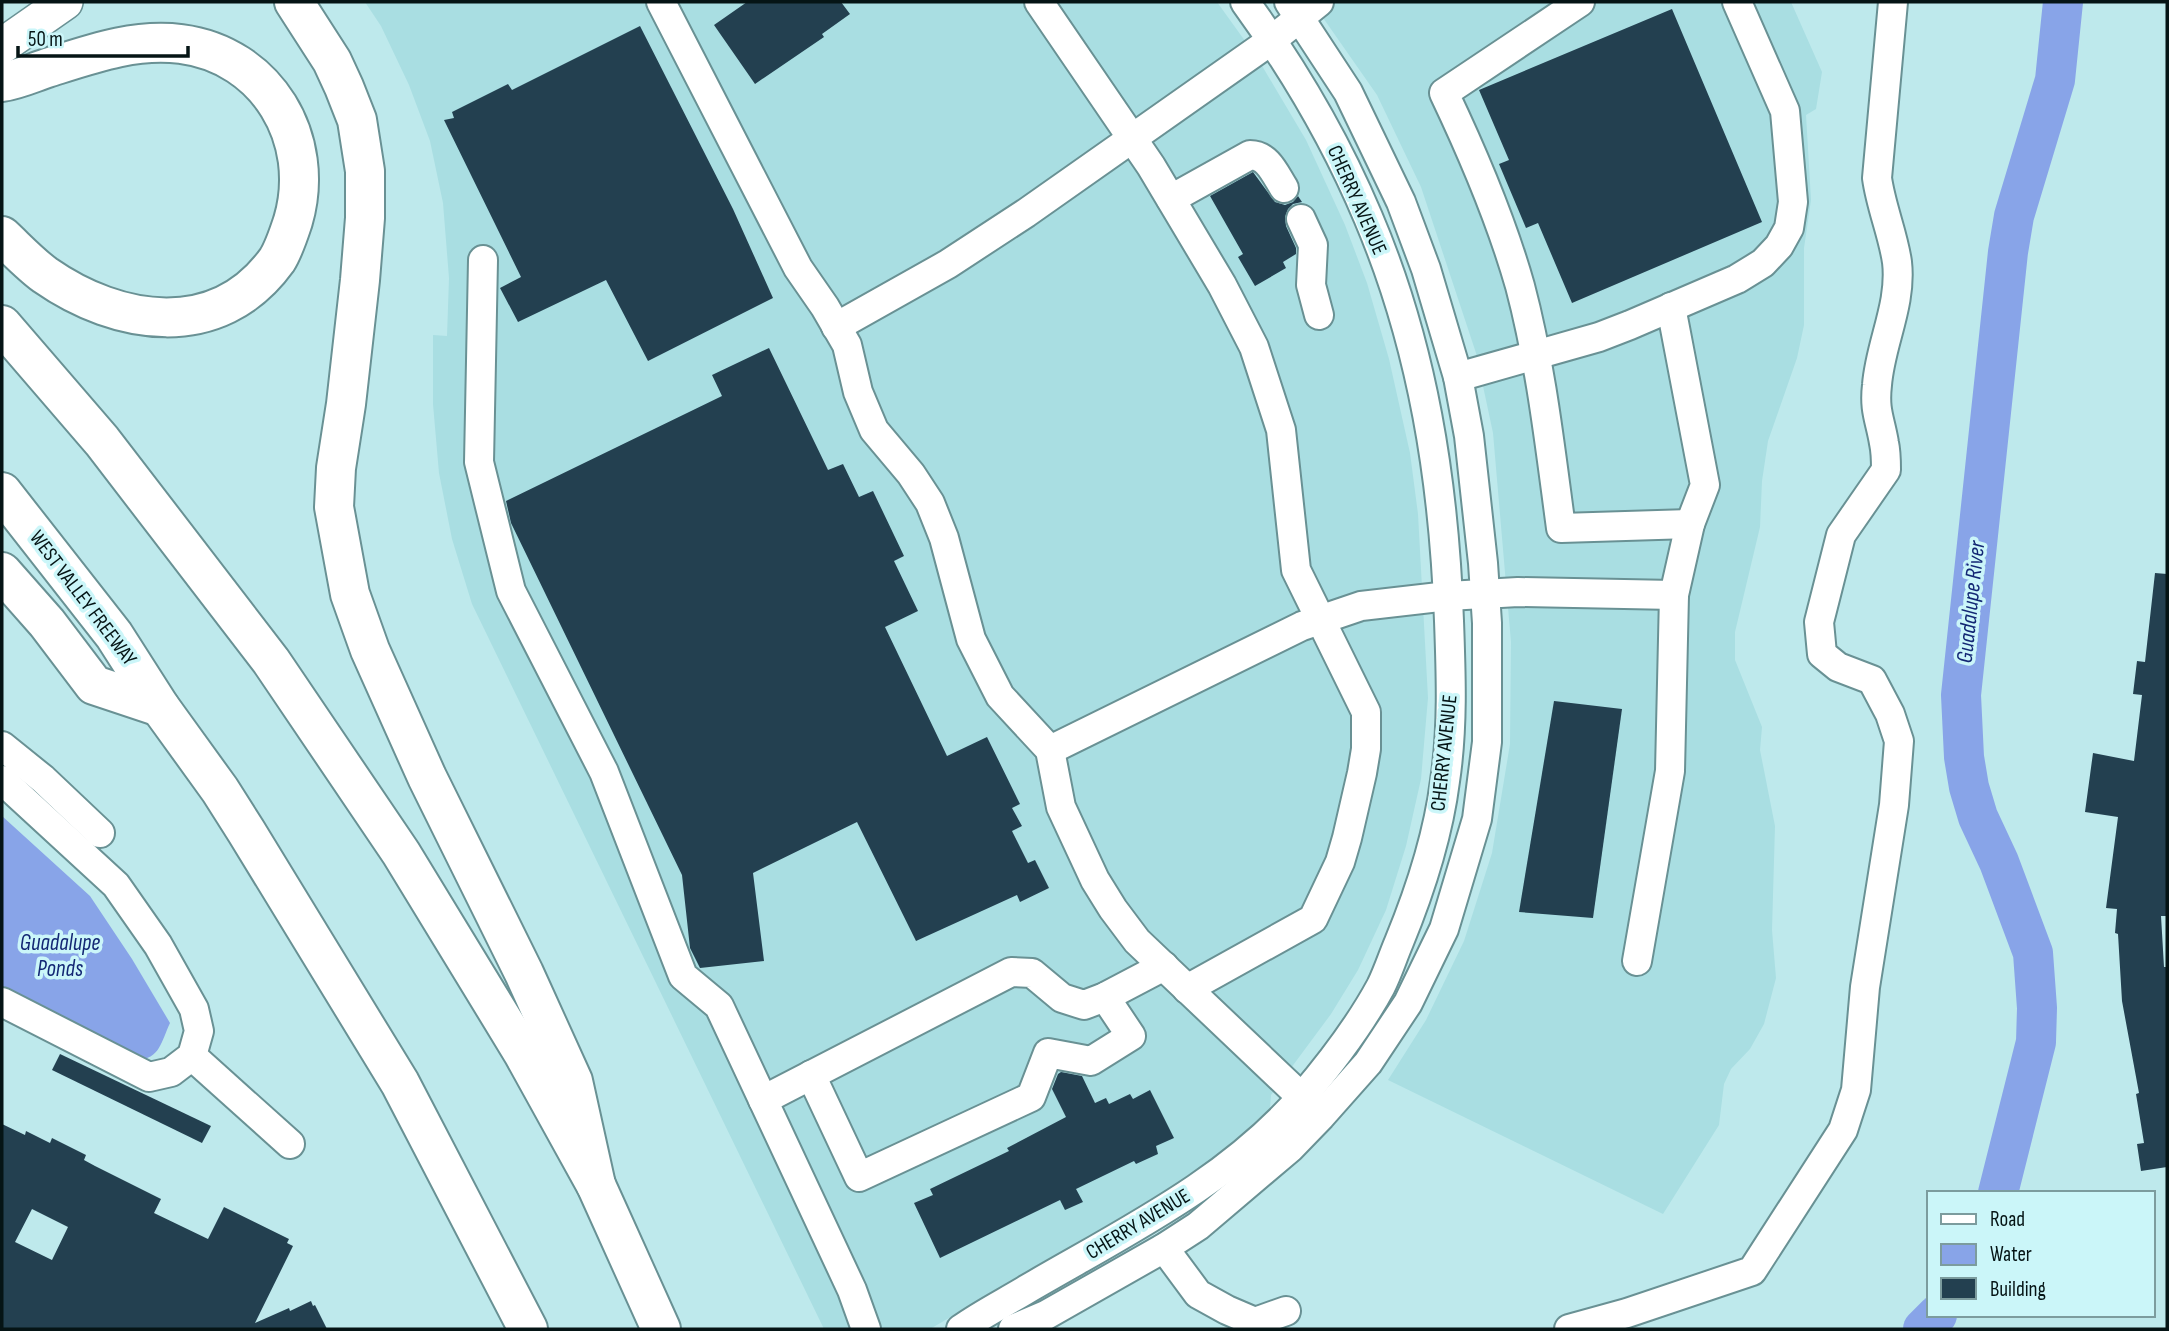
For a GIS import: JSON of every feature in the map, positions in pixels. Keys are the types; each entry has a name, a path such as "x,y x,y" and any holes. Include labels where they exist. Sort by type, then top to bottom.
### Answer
{"highway":[{"path":"294,2 332,61 344,87 357,120 365,171 365,218 360,280 336,468 334,507 350,594 370,650 427,777 524,973 573,1081 596,1185"},
{"path":"2,82 80,57 151,41 215,51 239,64 260,82 278,104 289,127 297,154 299,180 298,204 278,259 237,298 193,316 163,319 139,316 89,300 44,275 2,236"},
{"path":"2,325 102,441 271,661 401,853 523,1053 596,1185 657,1321"},
{"name":"WEST VALLEY FREEWAY","path":"2,492 114,635 246,831 400,1083 528,1329"},
{"path":"2,572 47,623 94,685 160,707"}],"main road":[{"path":"2,46 65,2"}],"street":[{"path":"661,2 798,268 847,345 858,392 874,429 911,474 930,503 944,538 971,639 1000,696 1050,750 1061,807 1095,880 1112,909 1137,941 1311,1107"},
{"path":"1039,2 1132,137 1171,199 1226,294 1258,358 1281,430 1296,570 1366,712 1366,749 1362,773 1340,862 1313,919 1187,989"},
{"name":"CHERRY AVENUE","path":"1013,1329 1046,1314 1198,1226 1290,1148 1352,1032 1381,985 1409,917 1430,851 1445,782 1452,699 1448,596 1434,448 1413,353 1389,272 1367,216 1325,129 1272,40 1245,2"},
{"path":"1580,2 1444,93 1483,177 1520,286 1543,394 1561,528 1690,523"},
{"path":"1458,377 1600,337 1737,279 1763,264 1779,246 1789,228 1793,202 1785,111 1737,2"},
{"path":"1569,1329 1627,1313 1752,1271 1843,1130 1856,1090 1865,987 1894,805 1899,741 1890,714 1871,680 1838,667 1822,654 1819,622 1840,535 1886,470 1884,444 1875,411 1877,382 1896,295 1897,263 1880,202 1877,178 1893,2"},
{"path":"836,327 948,264 1026,213 1272,40 1302,7"},
{"name":"CHERRY AVENUE","path":"961,1329 1187,1196 1368,1063 1401,1013 1444,929 1477,819 1487,743 1485,593 1469,436 1458,377 1426,269 1401,202 1348,92 1302,7"},
{"path":"1171,199 1236,161 1255,154 1266,160 1283,188"},
{"path":"1301,219 1313,245 1311,285 1319,315"},
{"path":"483,260 479,462 510,591 604,772 683,976 719,1006 852,1290 866,1329"},
{"path":"1637,961 1670,771 1674,594 1690,523 1705,485 1671,307"},
{"path":"1050,750 1318,619 1361,606 1485,593 1674,594"},
{"path":"2,746 43,779 100,833"},
{"path":"2,780 116,885 158,945 194,1009 199,1031 192,1056 171,1072 149,1077 2,1002"},
{"path":"763,1100 1011,972 1032,973 1062,998 1084,1005 1164,966"},
{"path":"811,1075 859,1177 1031,1097 1048,1053 1091,1061 1131,1036 1105,997"},
{"path":"192,1056 290,1144"},
{"path":"1164,1248 1198,1294 1227,1310 1255,1322 1286,1311"}],"shaded area":[{"path":"365,2 1217,2 1258,59 1306,140 1345,225 1367,283 1389,359 1410,453 1418,514 1428,698 1421,779 1406,846 1386,910 1358,970 1331,1014 1271,1095 1270,1108 1221,1153 1175,1186 930,1329 824,1329 472,604 452,539 439,473 433,404 433,335 447,336 449,278 443,203 430,141 409,85 381,26"},
{"path":"1312,2 1791,2 1822,72 1816,109 1806,115 1811,200 1804,248 1804,325 1797,358 1768,441 1762,481 1760,527 1735,632 1735,660 1762,727 1760,750 1775,826 1772,930 1776,978 1764,1024 1750,1049 1731,1069 1724,1084 1719,1125 1663,1214 1388,1080 1426,1020 1464,941 1492,853 1510,744 1511,642 1493,433 1476,353 1421,187 1377,95"}],"water":[{"name":"Guadalupe Ponds","path":"2,816 90,896 132,959 170,1023 159,1048 151,1056 137,1060 2,992"}],"building":[{"path":"747,2 841,2 850,14 822,34 824,37 755,84 714,25"},
{"path":"1672,9 1762,222 1572,303 1538,223 1526,228 1499,164 1509,160 1479,90"},
{"path":"640,26 733,209 773,298 648,361 606,280 518,322 500,288 521,277 444,120 454,118 452,112 508,84 512,90"},
{"path":"1253,172 1275,202 1285,205 1298,196 1302,202 1293,204 1285,217 1296,254 1283,262 1286,268 1255,286 1238,257 1243,254 1210,196"},
{"path":"769,348 828,470 843,464 859,497 873,491 904,556 894,561 918,611 885,627 947,756 987,737 1020,804 1012,808 1022,826 1012,831 1028,863 1035,860 1049,888 1020,902 1017,895 916,941 857,822 753,873 764,961 700,968 690,948 682,875 511,523 506,501 722,396 712,375"},
{"path":"2155,573 2167,574 2167,901 2166,916 2161,916 2164,967 2167,967 2167,1167 2141,1171 2137,1144 2144,1143 2136,1094 2139,1093 2122,1001 2118,934 2115,933 2117,909 2106,908 2118,817 2085,812 2093,753 2134,761 2142,695 2133,694 2137,661 2145,662"},
{"path":"1554,701 1622,709 1593,918 1519,912"},
{"path":"60,1054 211,1126 202,1143 52,1070"},
{"path":"1061,1072 1082,1076 1095,1103 1106,1098 1109,1104 1130,1094 1133,1099 1150,1090 1174,1138 1156,1146 1158,1154 1136,1164 1134,1161 1076,1189 1083,1202 1065,1210 1060,1200 940,1258 914,1203 933,1195 930,1189 1009,1151 1007,1148 1066,1117 1052,1089"},
{"path":"2,1124 25,1135 26,1131 50,1143 52,1138 86,1155 84,1160 161,1199 154,1213 208,1239 224,1207 289,1239 287,1243 293,1246 255,1323 311,1301 327,1329 2,1329","holes":["32,1209 68,1227 52,1260 15,1242"]}],"waterway":[{"name":"Guadalupe River","path":"1999,1191 2036,1042 2037,1008 2033,953 1999,862 1978,817 1969,787 1964,757 1961,695 2008,252 2014,216 2055,80 2063,2"},
{"name":"Guadalupe River","path":"1923,1329 1935,1317"}]}
